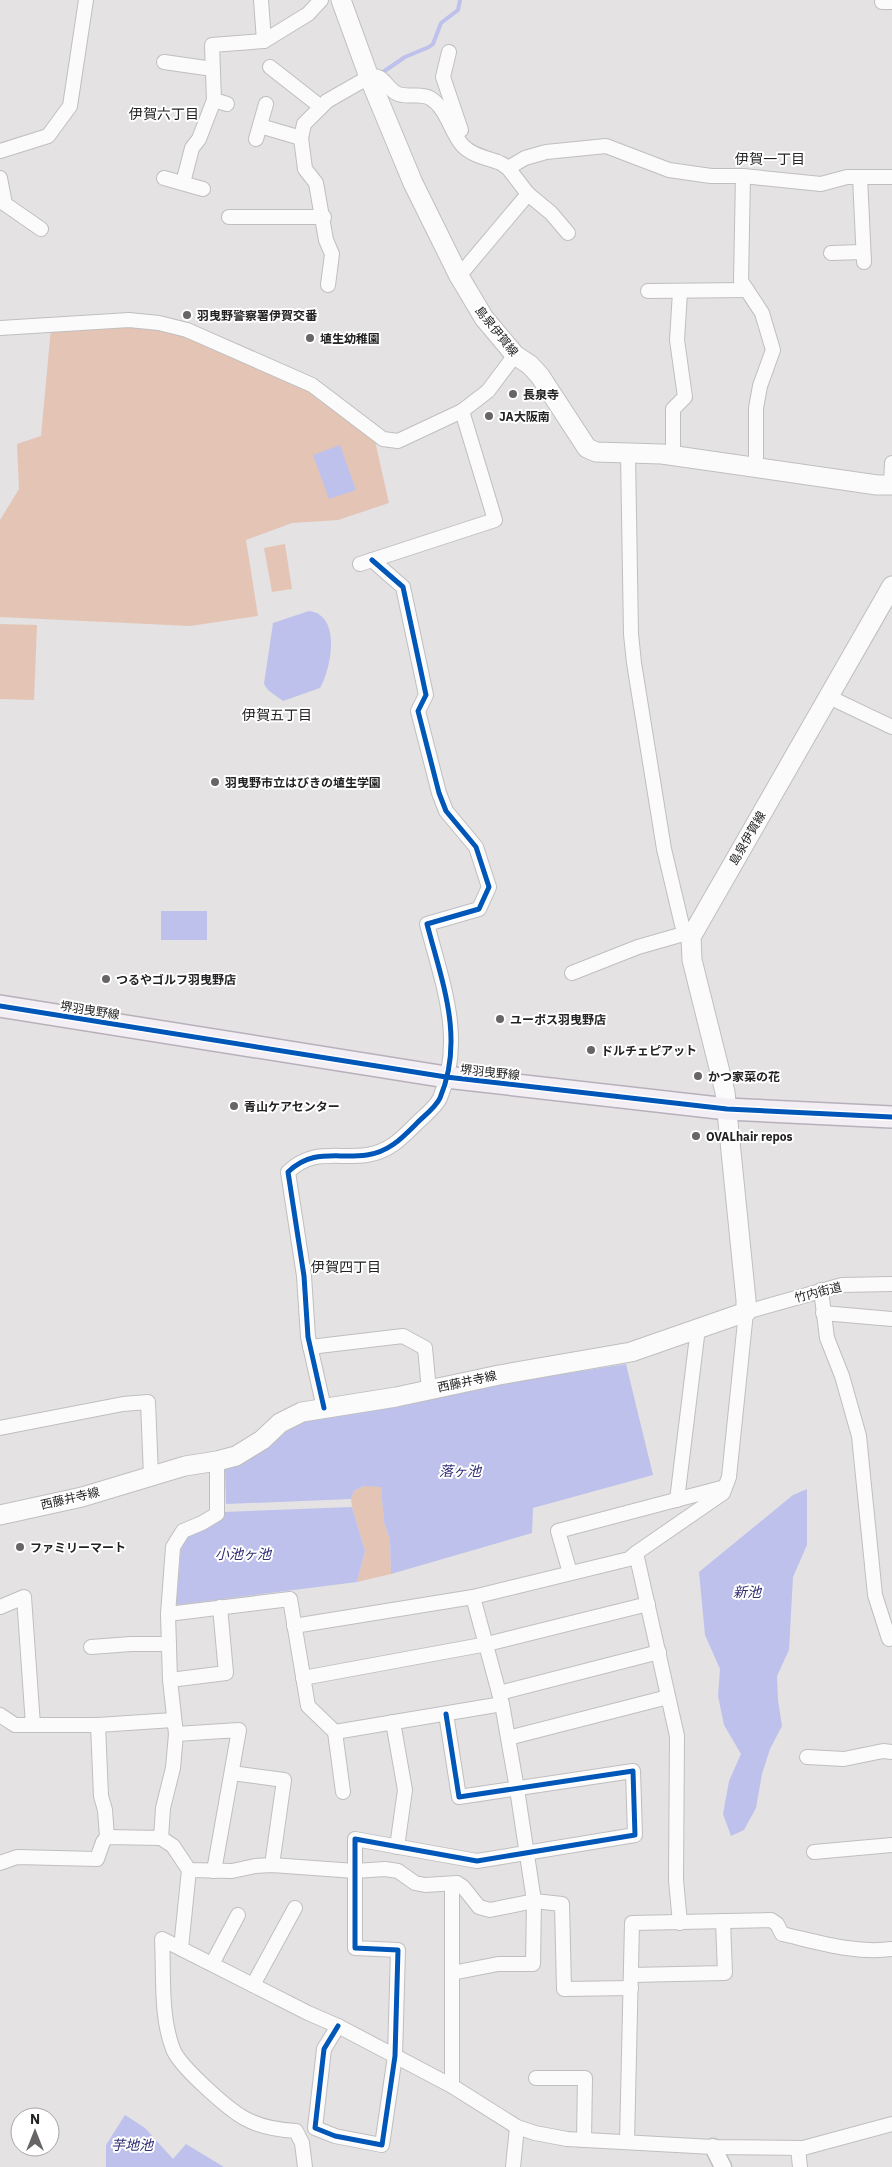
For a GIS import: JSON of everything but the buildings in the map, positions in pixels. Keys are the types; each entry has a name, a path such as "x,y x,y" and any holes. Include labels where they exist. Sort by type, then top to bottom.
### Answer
{"main road":[{"name":"島泉伊賀線","path":"341,0 369,77 414,183 459,276 484,318 515,356 530,365 540,376 586,448 596,452 671,455 878,485 892,485"},
{"name":"島泉伊賀線","path":"689,935 829,697 887,607 892,586"},
{"path":"689,935 692,960 725,1092 745,1282 746,1312"},
{"name":"堺羽曳野線","path":"0,1006 446,1077 727,1109 892,1117"},
{"name":"西藤井寺線","path":"0,1515 82,1496 186,1466 236,1456 253,1447 280,1423 302,1412 430,1390 498,1374 631,1352 746,1312"}],"street":[{"path":"0,151 48,136 70,106 86,0"},
{"path":"261,0 264,41"},
{"path":"183,183 192,148 221,102 213,69 212,46 264,41 308,14 320,0"},
{"path":"449,52 443,77 466,139 503,165 528,194 551,213 568,233"},
{"path":"164,62 213,69"},
{"path":"270,67 321,107"},
{"path":"328,285 332,254 326,240 324,217 316,183 305,169 301,138 304,124 327,101 375,75 380,77 396,93 430,98 443,110 463,146 476,155 503,165 546,152 606,146 669,170 710,176 743,176 821,184 847,177 892,177"},
{"path":"256,140 266,104"},
{"path":"260,126 301,138"},
{"path":"743,176 741,281 762,313 773,350 760,386 756,408 756,457 754,467"},
{"path":"831,253 864,257 860,177"},
{"path":"0,178 4,204 41,229"},
{"path":"164,178 203,189"},
{"path":"459,276 528,194"},
{"path":"230,217 324,217"},
{"path":"648,291 747,290"},
{"path":"671,455 673,444 673,409 685,397 677,340 680,292"},
{"path":"0,328 128,320 159,322 187,330 312,385 383,438 398,441 462,410 488,390 515,356"},
{"path":"324,1408 310,1347 304,1276 288,1172 309,1157 369,1155 397,1144 439,1100 451,1061 451,1014 427,924 479,909 489,887 476,847 446,811 439,793 418,711 426,695 403,587 366,562 495,520 462,410"},
{"path":"572,973 638,947 689,935 682,925 664,848 634,663 631,634 628,454"},
{"path":"892,463 892,485"},
{"path":"829,697 892,727"},
{"name":"竹内街道","path":"746,1312 821,1290 842,1286 892,1284"},
{"path":"821,1290 827,1338 842,1376 858,1436 875,1595 891,1643"},
{"path":"294,1626 473,1596 629,1559 723,1493 729,1477 746,1312"},
{"path":"823,1313 892,1319"},
{"path":"677,1500 698,1328"},
{"path":"310,1347 403,1336 425,1348 430,1390"},
{"path":"0,1428 123,1404 148,1402 151,1476"},
{"path":"161,1838 164,1808 173,1768 176,1734 170,1680 168,1614 172,1547 183,1531 217,1514 217,1461"},
{"path":"570,1573 558,1531 725,1487"},
{"path":"636,1554 677,1736 676,1880 680,1923"},
{"path":"452,1973 498,1964 533,1964 534,1901 518,1790 501,1699 473,1596"},
{"path":"0,1607 24,1597 32,1725"},
{"path":"168,1614 290,1599 308,1706 335,1732 343,1792"},
{"path":"303,1678 487,1644 648,1604"},
{"path":"170,1680 226,1673 220,1607"},
{"path":"91,1647 169,1644"},
{"path":"335,1732 446,1714 659,1652"},
{"path":"508,1738 668,1697"},
{"path":"338,2026 324,2049 315,2128 334,2136 382,2145 395,2056 398,1950 355,1948 355,1839 476,1861 635,1835 633,1771 518,1790 459,1797 446,1714"},
{"path":"0,1715 16,1725 98,1725 173,1720"},
{"path":"393,1722 405,1790 397,1846"},
{"path":"0,1863 17,1857 98,1859 106,1837 106,1810 101,1796 98,1725"},
{"path":"176,1734 239,1730 214,1872"},
{"path":"807,1757 844,1759 883,1751 892,1752"},
{"path":"232,1772 284,1780 272,1865"},
{"path":"106,1837 161,1838 172,1846 189,1870 181,1948"},
{"path":"814,1852 892,1845"},
{"path":"189,1870 232,1872 255,1866 272,1865 355,1871 385,1869 398,1871 415,1883 425,1885 457,1884 463,1887 479,1907 490,1910 534,1901 562,1904 564,1989 725,1973 723,1921"},
{"path":"452,1884 452,2086"},
{"path":"253,1985 295,1908"},
{"path":"212,1964 238,1915"},
{"path":"627,2142 632,1923 770,1920 777,1924 782,1934 848,1949 892,1949"},
{"path":"305,2167 302,2143 296,2131 274,2129 244,2118 198,2080 178,2060 172,2048 166,2016 162,1939 338,2026 452,2086 518,2127 543,2134 584,2140 713,2147 798,2148 892,2124"},
{"path":"536,2078 585,2078 584,2140"},
{"path":"513,2167 518,2127"},
{"path":"713,2147 723,2167"},
{"path":"798,2148 800,2167"}],"shaded area":[{"path":"128,323 187,332 308,389 375,441 389,503 338,520 292,523 246,540 258,616 190,626 0,617 0,520 19,489 17,444 41,436 51,328"},
{"path":"285,544 292,589 272,592 264,548"},
{"path":"0,624 37,625 34,700 0,699"},
{"path":"364,1486 381,1486 384,1522 390,1540 391,1574 357,1582 365,1551 351,1499 354,1491"}],"water":[{"path":"340,445 356,490 329,499 313,455"},
{"path":"309,611 319,615 326,622 330,632 331,644 328,669 320,688 283,701 268,690 264,684 273,623"},
{"path":"161,911 207,911 207,940 161,940"},
{"name":"落ヶ池","path":"626,1364 653,1475 533,1508 532,1533 391,1574 390,1540 384,1522 381,1487 364,1486 354,1491 351,1499 226,1504 225,1470 307,1415"},
{"name":"新池","path":"807,1489 807,1545 793,1577 789,1650 777,1676 782,1726 770,1749 762,1774 756,1808 744,1830 731,1836 723,1814 729,1781 741,1754 724,1725 718,1696 720,1669 705,1635 699,1572 793,1495"},
{"name":"小池ヶ池","path":"352,1507 365,1551 357,1582 176,1605 181,1547 188,1535 223,1512"},
{"name":"芋地池","path":"125,2115 145,2128 173,2159 186,2144 224,2167 106,2167 106,2145"}],"waterway":[{"path":"383,72 405,57 433,44 441,23 458,10 460,0"}],"cycle path":[{"path":"324,1408 308,1337 304,1276 288,1172 297,1165 316,1157 367,1155 389,1148 430,1111 438,1101 447,1076 451,1054 451,1032 444,989 427,924 479,909 489,887 476,847 446,811 439,793 418,711 426,695 403,587 372,560"},
{"path":"0,1006 446,1077 727,1109 892,1117"},
{"path":"338,2026 324,2049 315,2128 335,2136 382,2145 395,2056 398,1950 355,1948 355,1839 477,1861 635,1835 633,1771 459,1797 446,1714"}],"place":[{"name":"羽曳野警察署伊賀交番","path":"187,315"},
{"name":"埴生幼稚園","path":"310,338"},
{"name":"長泉寺","path":"513,394"},
{"name":"JA大阪南","path":"489,416"},
{"name":"羽曳野市立はびきの埴生学園","path":"215,782"},
{"name":"つるやゴルフ羽曳野店","path":"106,979"},
{"name":"ユーポス羽曳野店","path":"500,1019"},
{"name":"ドルチェピアット","path":"591,1050"},
{"name":"かつ家菜の花","path":"698,1076"},
{"name":"青山ケアセンター","path":"234,1106"},
{"name":"OVALhair repos","path":"696,1136"},
{"name":"ファミリーマート","path":"20,1547"}],"district":[{"name":"伊賀六丁目","path":"164,114"},
{"name":"伊賀一丁目","path":"770,159"},
{"name":"伊賀五丁目","path":"277,715"},
{"name":"伊賀四丁目","path":"346,1267"}]}
